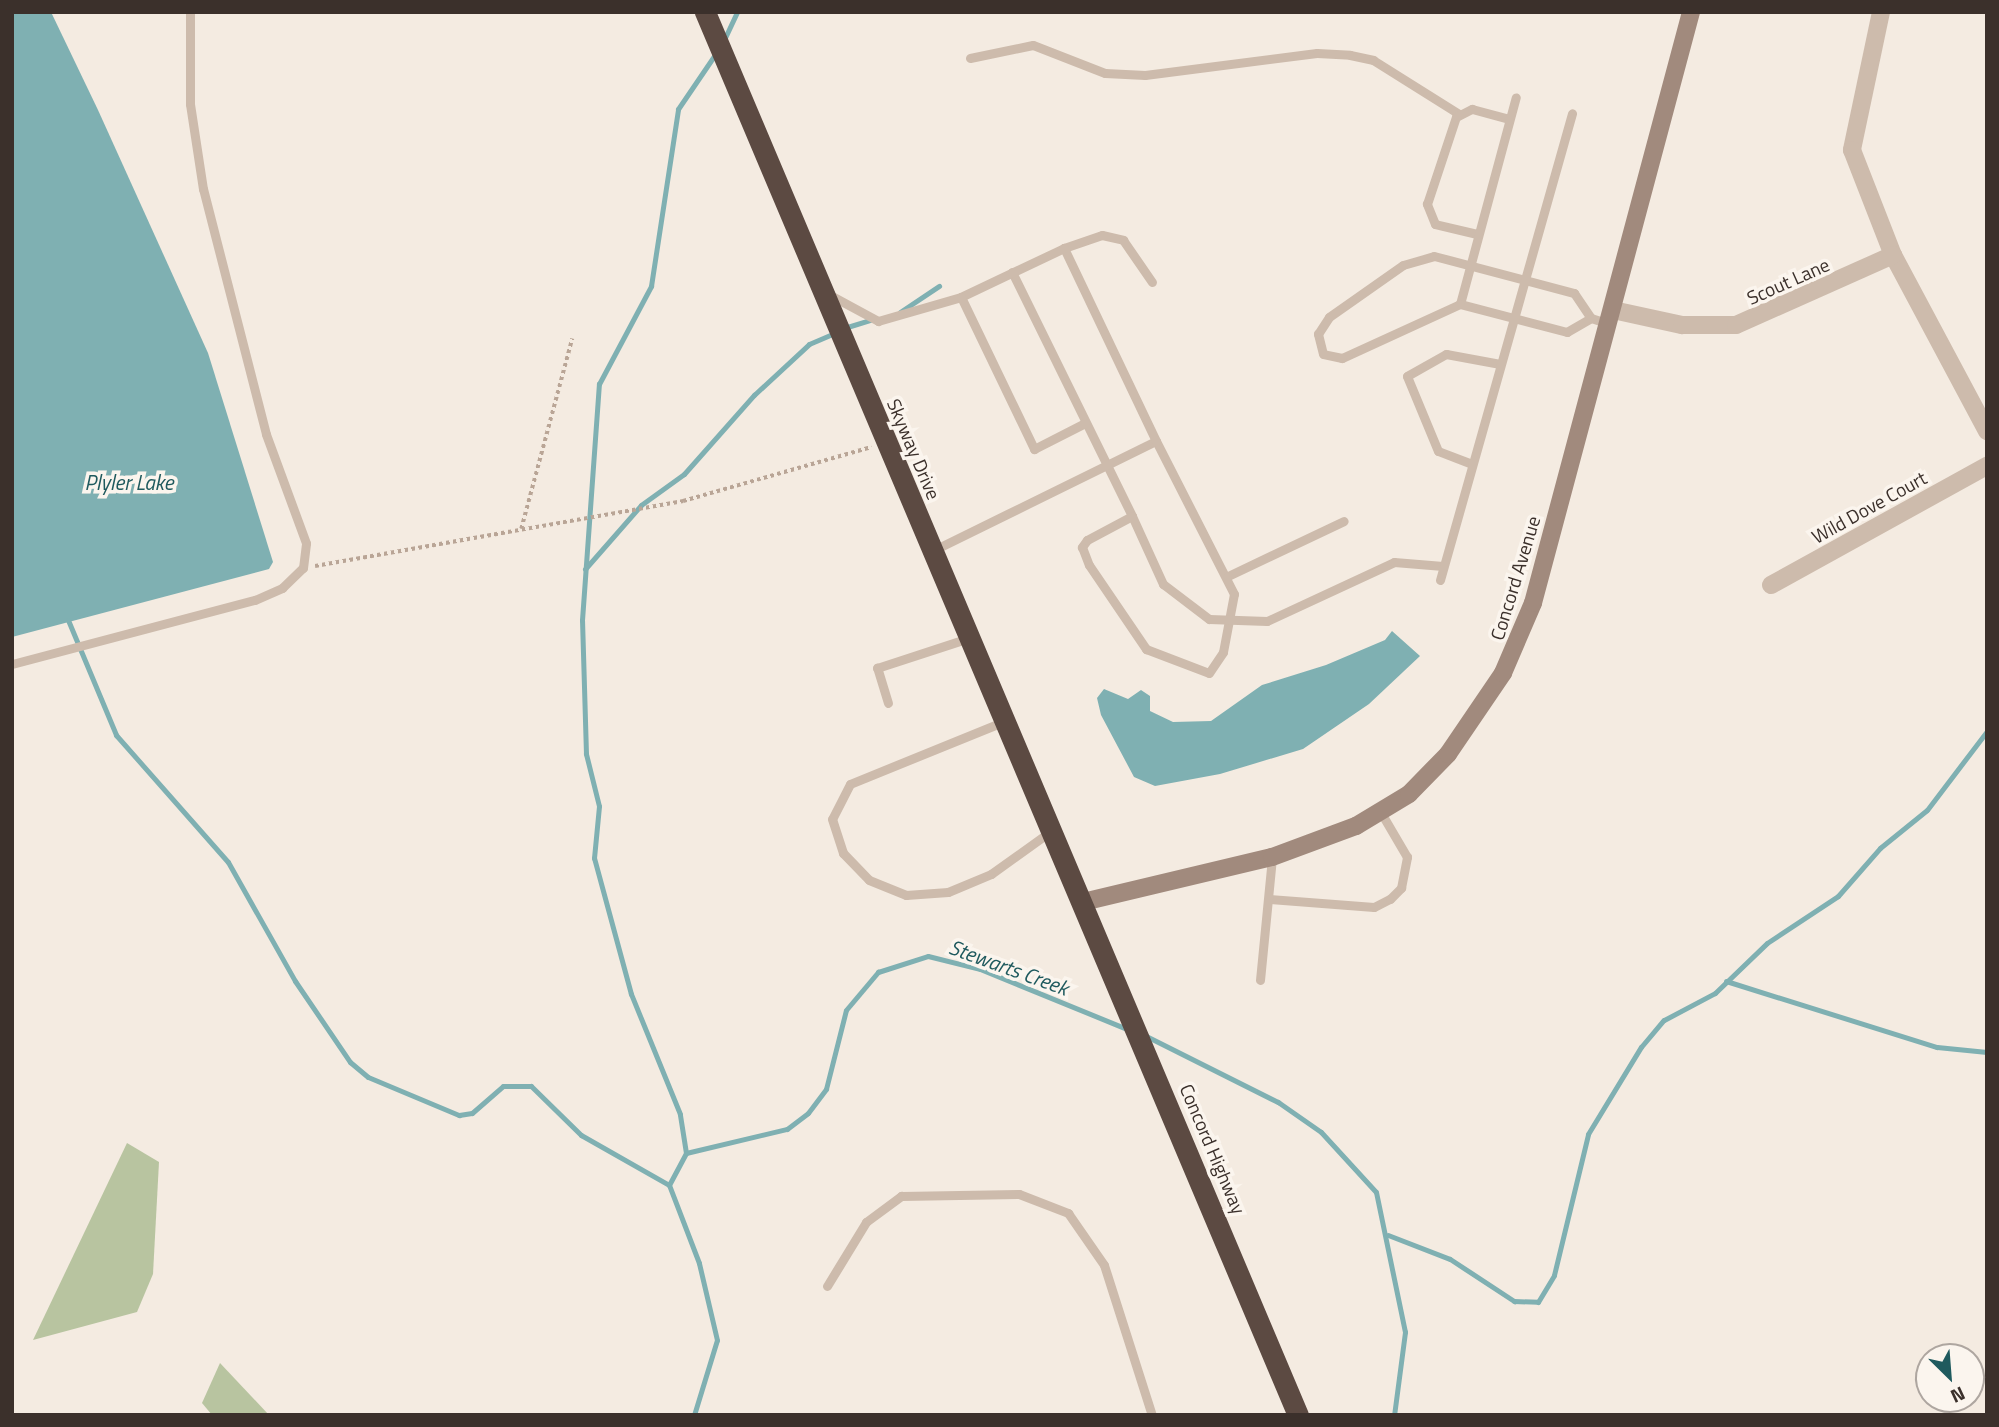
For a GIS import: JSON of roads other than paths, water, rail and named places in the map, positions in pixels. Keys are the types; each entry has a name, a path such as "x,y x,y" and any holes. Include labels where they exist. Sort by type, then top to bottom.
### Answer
{"highway":[{"name":"Skyway Drive","path":"705,12 1083,902"},
{"name":"Concord Highway","path":"1083,902 1298,1415"}],"street":[{"name":"Concord Avenue","path":"1083,902 1272,857 1380,811 1409,794 1448,754 1519,642 1611,317 1691,12"},
{"path":"1881,12 1852,150 1893,255 1987,431"},
{"name":"Scout Lane","path":"1611,317 1682,325 1736,326 1893,255"},
{"name":"Wild Dove Court","path":"1771,585 1987,466"}],"lane":[{"path":"12,664 254,600 282,588 303,568 306,543 266,434 203,189 190,104 190,12"},
{"path":"970,58 1033,45 1105,73 1145,75 1317,53 1350,55 1389,69 1459,114"},
{"path":"1460,304 1468,265 1516,97"},
{"path":"1459,114 1472,109 1509,119"},
{"path":"1440,580 1572,113"},
{"path":"1459,114 1427,213 1435,224 1477,234"},
{"path":"823,289 878,321 961,297 1064,248 1102,234 1123,240 1152,282"},
{"path":"1064,248 1156,441 1228,576 1231,623 1209,673 1146,649 1107,599 1082,547 1132,516"},
{"path":"1591,318 1574,293 1434,256 1403,265 1329,317 1320,326 1319,346 1330,358 1342,358 1460,304 1567,332 1591,318 1611,317"},
{"path":"1012,272 1106,466 1176,600 1209,619 1231,623 1267,621 1394,562 1443,566"},
{"path":"961,297 1034,449 1085,423"},
{"path":"1472,464 1438,451 1407,376 1446,354 1500,364"},
{"path":"934,551 1156,441"},
{"path":"1228,576 1344,521"},
{"path":"888,704 877,668 969,638"},
{"path":"1005,721 850,784 832,819 843,853 869,880 906,895 948,892 991,874 1052,830"},
{"path":"1269,899 1374,907 1390,899 1401,888 1407,858 1380,811"},
{"path":"1260,980 1272,857"},
{"path":"827,1286 866,1222 901,1196 1019,1194 1068,1213 1104,1265 1152,1415"}],"water":[{"name":"Plyler Lake","path":"12,12 51,12 98,110 208,353 273,562 269,569 12,637"},
{"path":"1392,631 1420,656 1369,704 1303,749 1220,774 1155,786 1134,777 1101,715 1097,698 1104,689 1128,699 1141,690 1150,696 1150,711 1173,722 1211,721 1262,685 1326,665 1385,640"}],"waterway":[{"path":"723,42 737,12"},
{"path":"686,1153 680,1114 631,994 594,858 599,806 586,754 582,620 599,384 651,286 678,109 716,53"},
{"path":"900,312 939,286"},
{"path":"844,328 874,319"},
{"path":"585,569 641,505 684,474 754,395 809,344 835,333"},
{"path":"68,620 116,735 228,862 295,981 350,1062 368,1077 459,1115 472,1113 503,1086 531,1086 581,1135 669,1185"},
{"path":"1388,1235 1450,1259 1514,1301 1538,1302 1554,1275 1588,1134 1641,1047 1664,1020 1715,993 1767,943 1838,896 1880,848 1927,810 1987,731"},
{"name":"Stewarts Creek","path":"694,1415 717,1340 699,1263 669,1185 686,1153 787,1129 808,1113 826,1089 846,1010 878,972 928,956 980,969 1127,1029"},
{"path":"1726,981 1937,1047 1987,1052"},
{"name":"Stewarts Creek","path":"1146,1036 1278,1102 1321,1132 1376,1192 1405,1332 1394,1415"}]}
